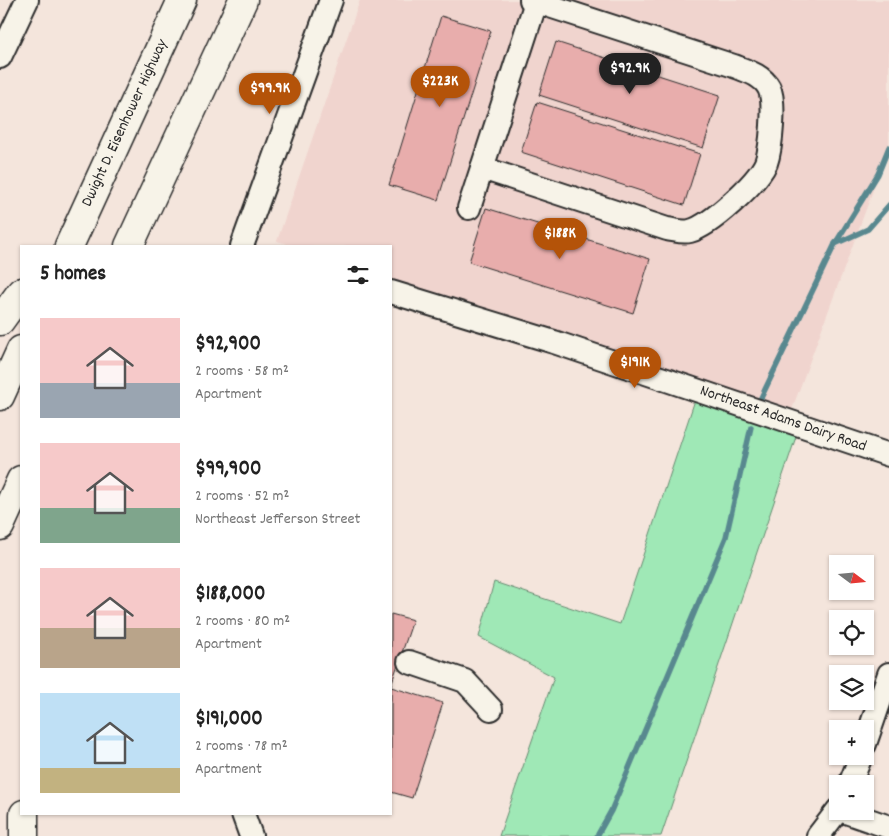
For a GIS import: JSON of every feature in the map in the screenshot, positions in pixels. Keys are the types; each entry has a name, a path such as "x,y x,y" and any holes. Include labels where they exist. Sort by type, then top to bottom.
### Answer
{"highway":[{"name":"Dwight D. Eisenhower Highway","path":"69,245 182,0"},
{"path":"129,245 242,0"},
{"path":"139,245 166,166"},
{"path":"55,245 96,187"},
{"path":"0,321 20,293"},
{"path":"0,396 20,352"},
{"path":"0,526 20,482"},
{"path":"24,815 24,836"}],"street":[{"path":"0,57 27,0"},
{"path":"246,245 332,0"},
{"path":"469,208 533,1 734,66 761,78 772,98 773,113 769,148 766,163 760,174 751,185 706,224 690,231 683,232 667,229 482,168"},
{"name":"Northeast Adams Dairy Road","path":"392,292 554,342 889,455"},
{"path":"409,662 465,681 491,709"},
{"path":"873,720 889,674"},
{"path":"243,815 251,836"},
{"path":"818,836 830,820"},
{"path":"871,820 889,826"}],"shaded area":[{"path":"360,0 889,0 889,147 791,412 392,279 392,245 291,245 277,241"}],"green space":[{"path":"698,391 800,425 661,836 499,836 554,677 479,637 494,582 620,624"}],"building":[{"path":"441,16 491,31 438,200 389,185"},
{"path":"556,42 720,95 703,148 539,95"},
{"path":"537,102 700,154 684,205 521,152"},
{"path":"486,208 650,259 633,313 469,262"},
{"path":"392,614 413,620 392,682"},
{"path":"392,687 443,703 412,798 392,792"}],"waterway":[{"path":"759,402 835,244 878,174 889,147"},
{"path":"835,244 868,229 889,205"},
{"path":"597,836 611,811 726,537 751,427"}]}
